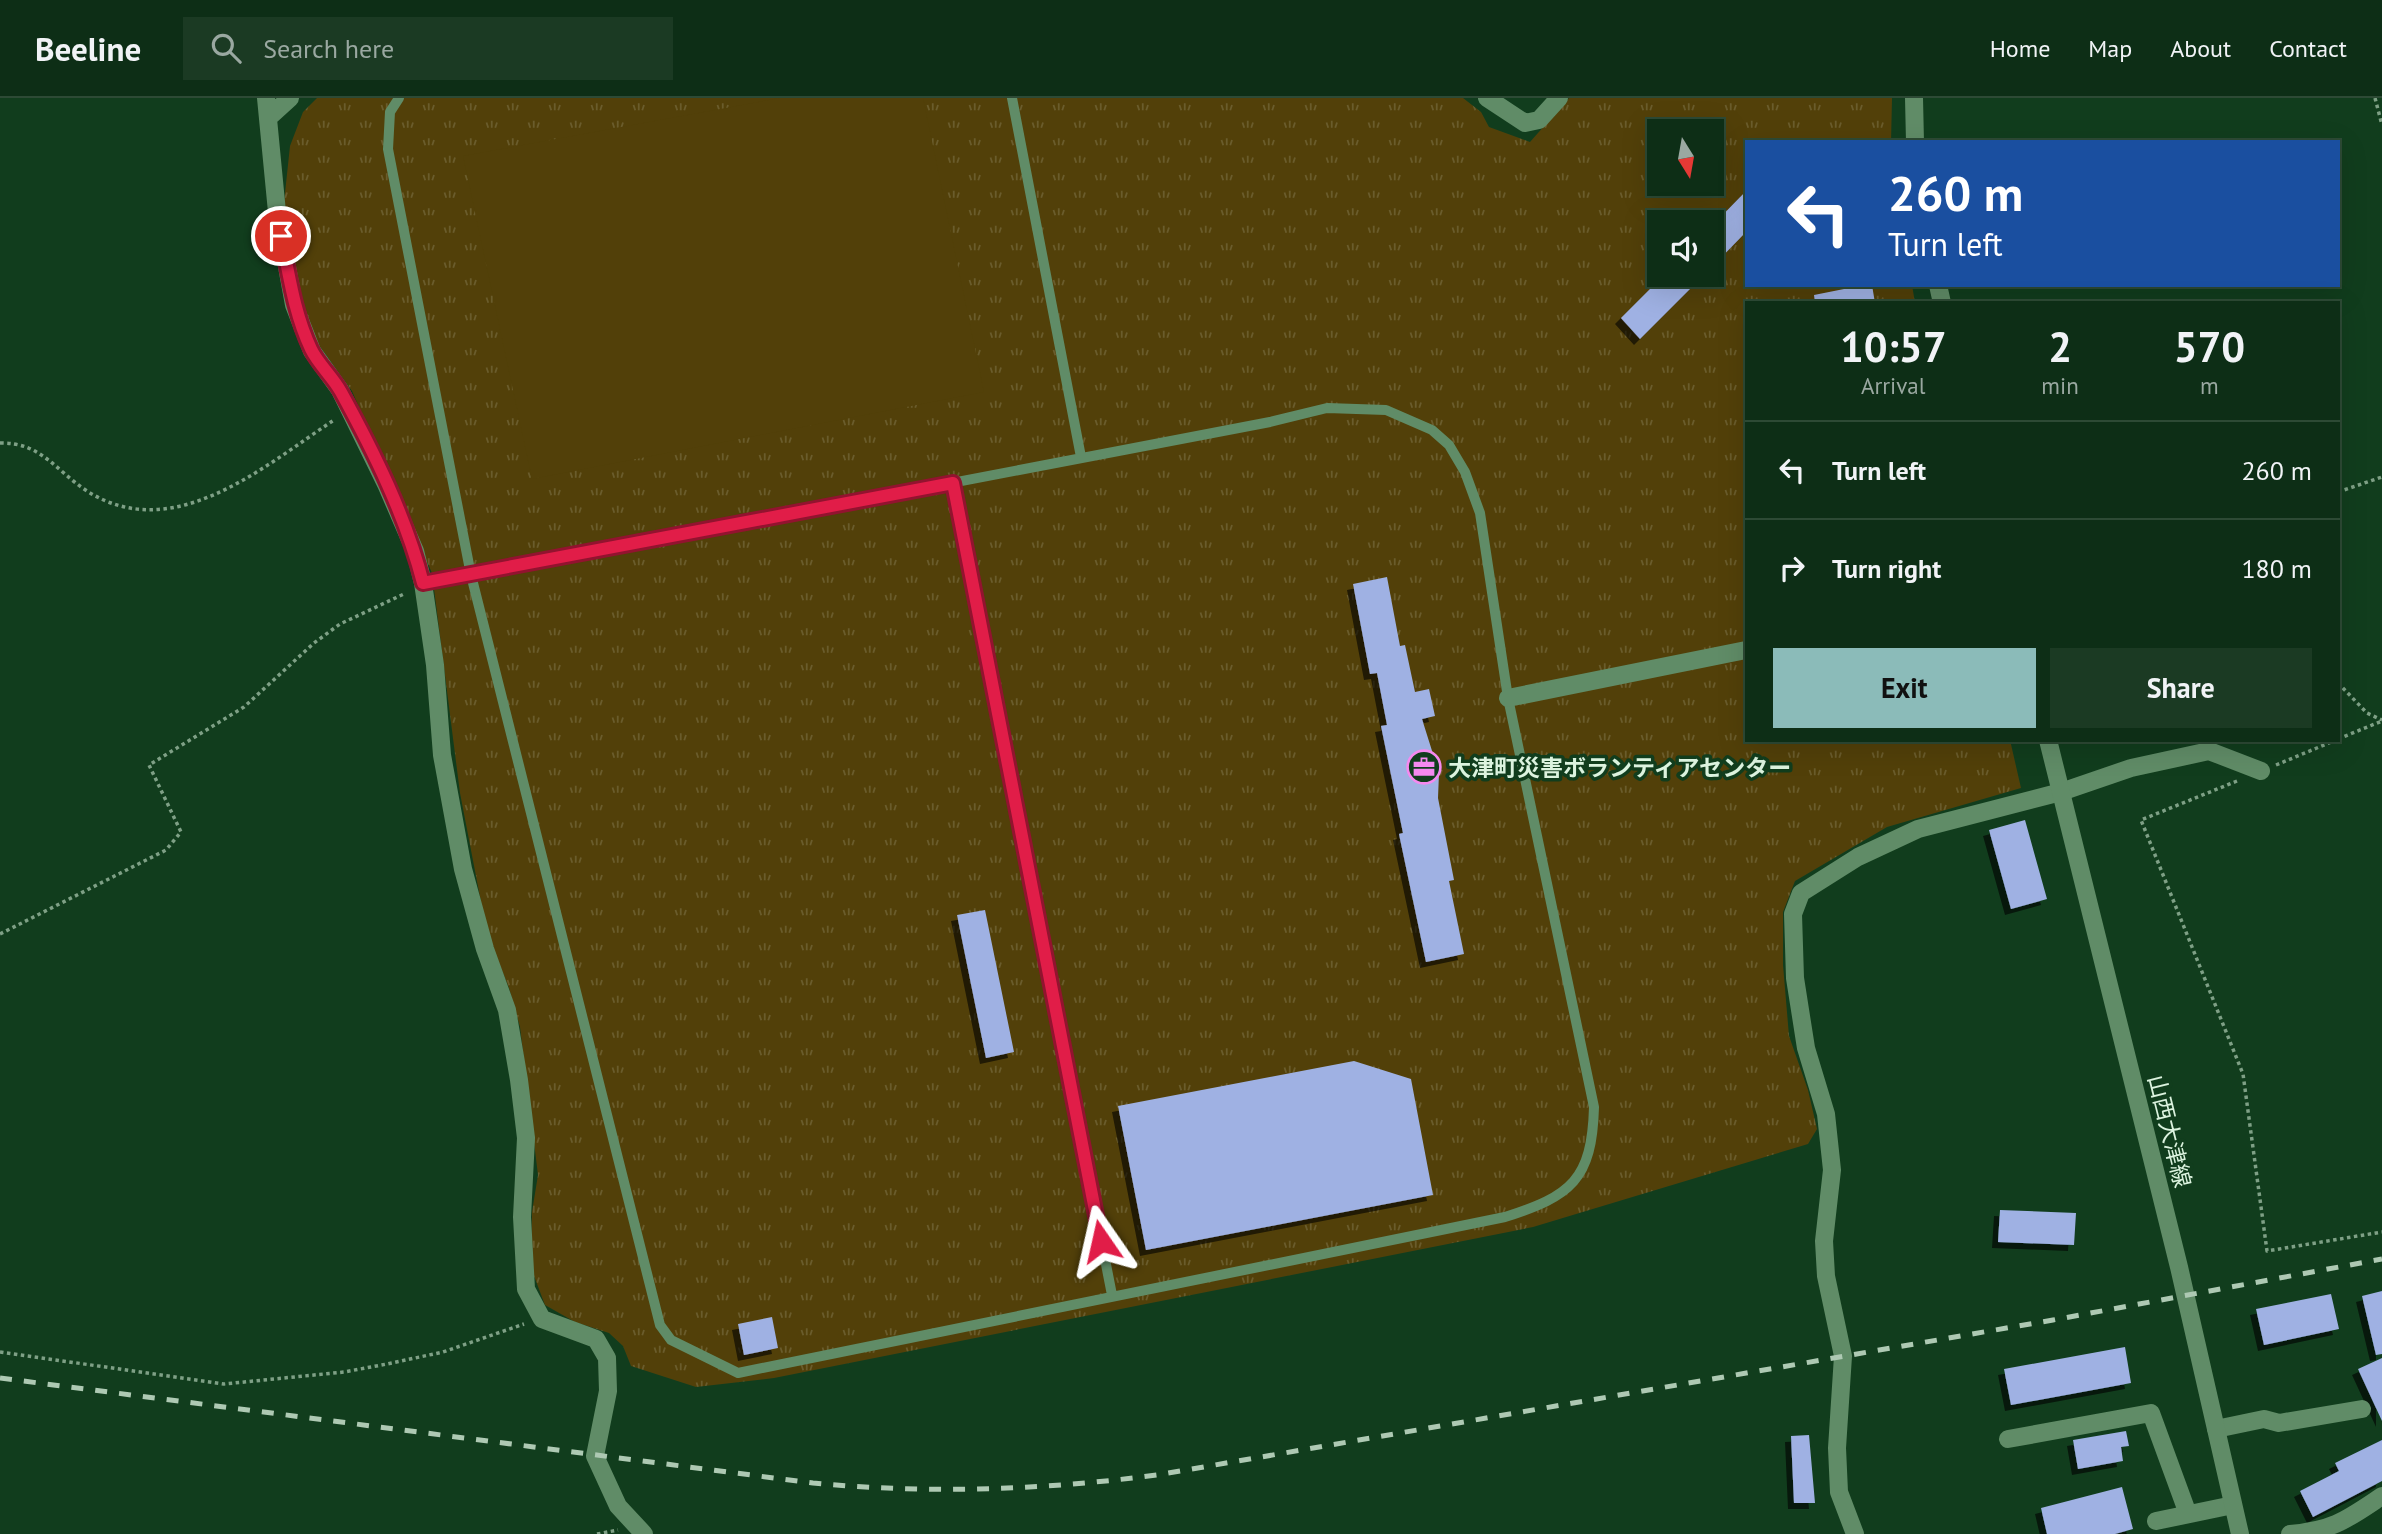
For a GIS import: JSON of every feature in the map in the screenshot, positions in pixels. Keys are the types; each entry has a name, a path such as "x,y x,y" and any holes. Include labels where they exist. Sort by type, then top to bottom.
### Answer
{"street":[{"path":"266,98 277,212 294,305 312,351 350,410 415,551 423,583 435,665 442,755 463,869 485,949 507,1010 519,1080 526,1138 522,1217 526,1289 542,1319 596,1339 607,1358 608,1391 595,1456 618,1506 644,1534"},
{"path":"268,118 289,98"},
{"path":"1488,98 1525,123 1539,120 1559,98"},
{"path":"1914,98 1915,140"},
{"path":"1508,698 1745,650"},
{"name":"山西大津線","path":"2048,742 2179,1267 2240,1534"},
{"path":"1855,1534 1839,1492 1837,1448 1843,1356 1826,1276 1824,1241 1832,1170 1826,1114 1806,1048 1795,978 1793,914 1801,893 1827,874 1891,840 1946,819 2061,792 2131,768 2210,751 2261,771"},
{"path":"2216,1429 2264,1419 2279,1423 2362,1409"},
{"path":"2008,1439 2151,1413 2188,1514"},
{"path":"2290,1534 2320,1532 2347,1521 2382,1496"},
{"path":"2156,1521 2234,1505"}],"lane":[{"path":"399,98 390,112 388,149 471,575 660,1325 671,1340 738,1373 1505,1217 1549,1203 1580,1175 1593,1141 1594,1107 1508,698 1480,513 1465,471 1450,445 1432,430 1386,410 1327,408 1270,422 471,575 423,583"},
{"path":"1012,98 1081,457"},
{"path":"953,483 1112,1295"}],"path":[{"path":"2375,98 2382,125"},
{"path":"0,443 24,444 48,457 86,491 121,508 141,512 205,499 226,491 350,410"},
{"path":"2340,491 2382,477"},
{"path":"0,934 166,850 181,832 149,765 244,707 314,643 340,624 373,611 423,583"},
{"path":"2340,685 2367,713 2382,721"},
{"path":"2340,739 2382,721"},
{"path":"2332,742 2141,820 2243,1074 2267,1251 2382,1233"},
{"path":"0,1352 225,1384 344,1372 387,1364 443,1352 505,1328 542,1319"}],"green space":[{"path":"317,98 1463,98 1481,112 1489,127 1530,142 1569,98 1892,98 1891,140 1745,140 1745,287 1912,287 1915,301 1745,301 1745,742 2010,742 2021,788 1887,827 1795,881 1783,912 1783,965 1789,1036 1808,1090 1817,1129 1808,1144 1533,1227 774,1378 696,1387 631,1366 623,1346 609,1333 575,1322 545,1305 531,1268 532,1212 538,1175 520,1027 509,988 487,933 460,793 432,573 352,391 311,334 298,298 283,212 290,146 303,112"},
{"path":"780,98 923,98 984,392 532,479 463,156"}],"building":[{"path":"1745,192 1745,233 1724,255 1724,214"},
{"path":"1652,287 1692,287 1640,339 1621,318"},
{"path":"1854,287 1872,287 1875,301 1815,301 1814,295"},
{"path":"1387,577 1400,646 1405,645 1415,692 1429,689 1435,716 1422,719 1439,773 1438,798 1454,880 1449,881 1464,954 1426,962 1399,834 1403,833 1381,726 1387,725 1377,673 1370,674 1353,584"},
{"path":"2025,820 2047,899 2011,909 1989,830"},
{"path":"985,910 1014,1052 986,1058 957,915"},
{"path":"1354,1061 1411,1079 1433,1195 1146,1250 1118,1106"},
{"path":"2000,1210 2076,1213 2074,1245 1998,1242"},
{"path":"2382,1291 2382,1354 2376,1355 2362,1296"},
{"path":"2331,1294 2339,1329 2264,1345 2256,1309"},
{"path":"772,1317 778,1348 744,1355 738,1324"},
{"path":"2125,1347 2131,1383 2011,1405 2004,1369"},
{"path":"2382,1358 2382,1421 2358,1369"},
{"path":"2126,1431 2129,1446 2121,1447 2123,1461 2078,1469 2073,1440"},
{"path":"1809,1435 1815,1503 1794,1503 1791,1436"},
{"path":"2382,1440 2382,1481 2313,1517 2300,1491 2339,1471 2335,1463"},
{"path":"2122,1487 2133,1529 2115,1534 2047,1534 2041,1508"}],"railway":[{"path":"0,1378 813,1483 900,1489 1028,1487 1157,1475 2053,1320 2382,1259"}],"place":[{"name":"大津町災害ボランティアセンター","path":"1424,767"}],"route":[{"path":"281,236 294,305 312,351 340,390 386,484 415,551 423,583 953,483 1101,1241"}]}
